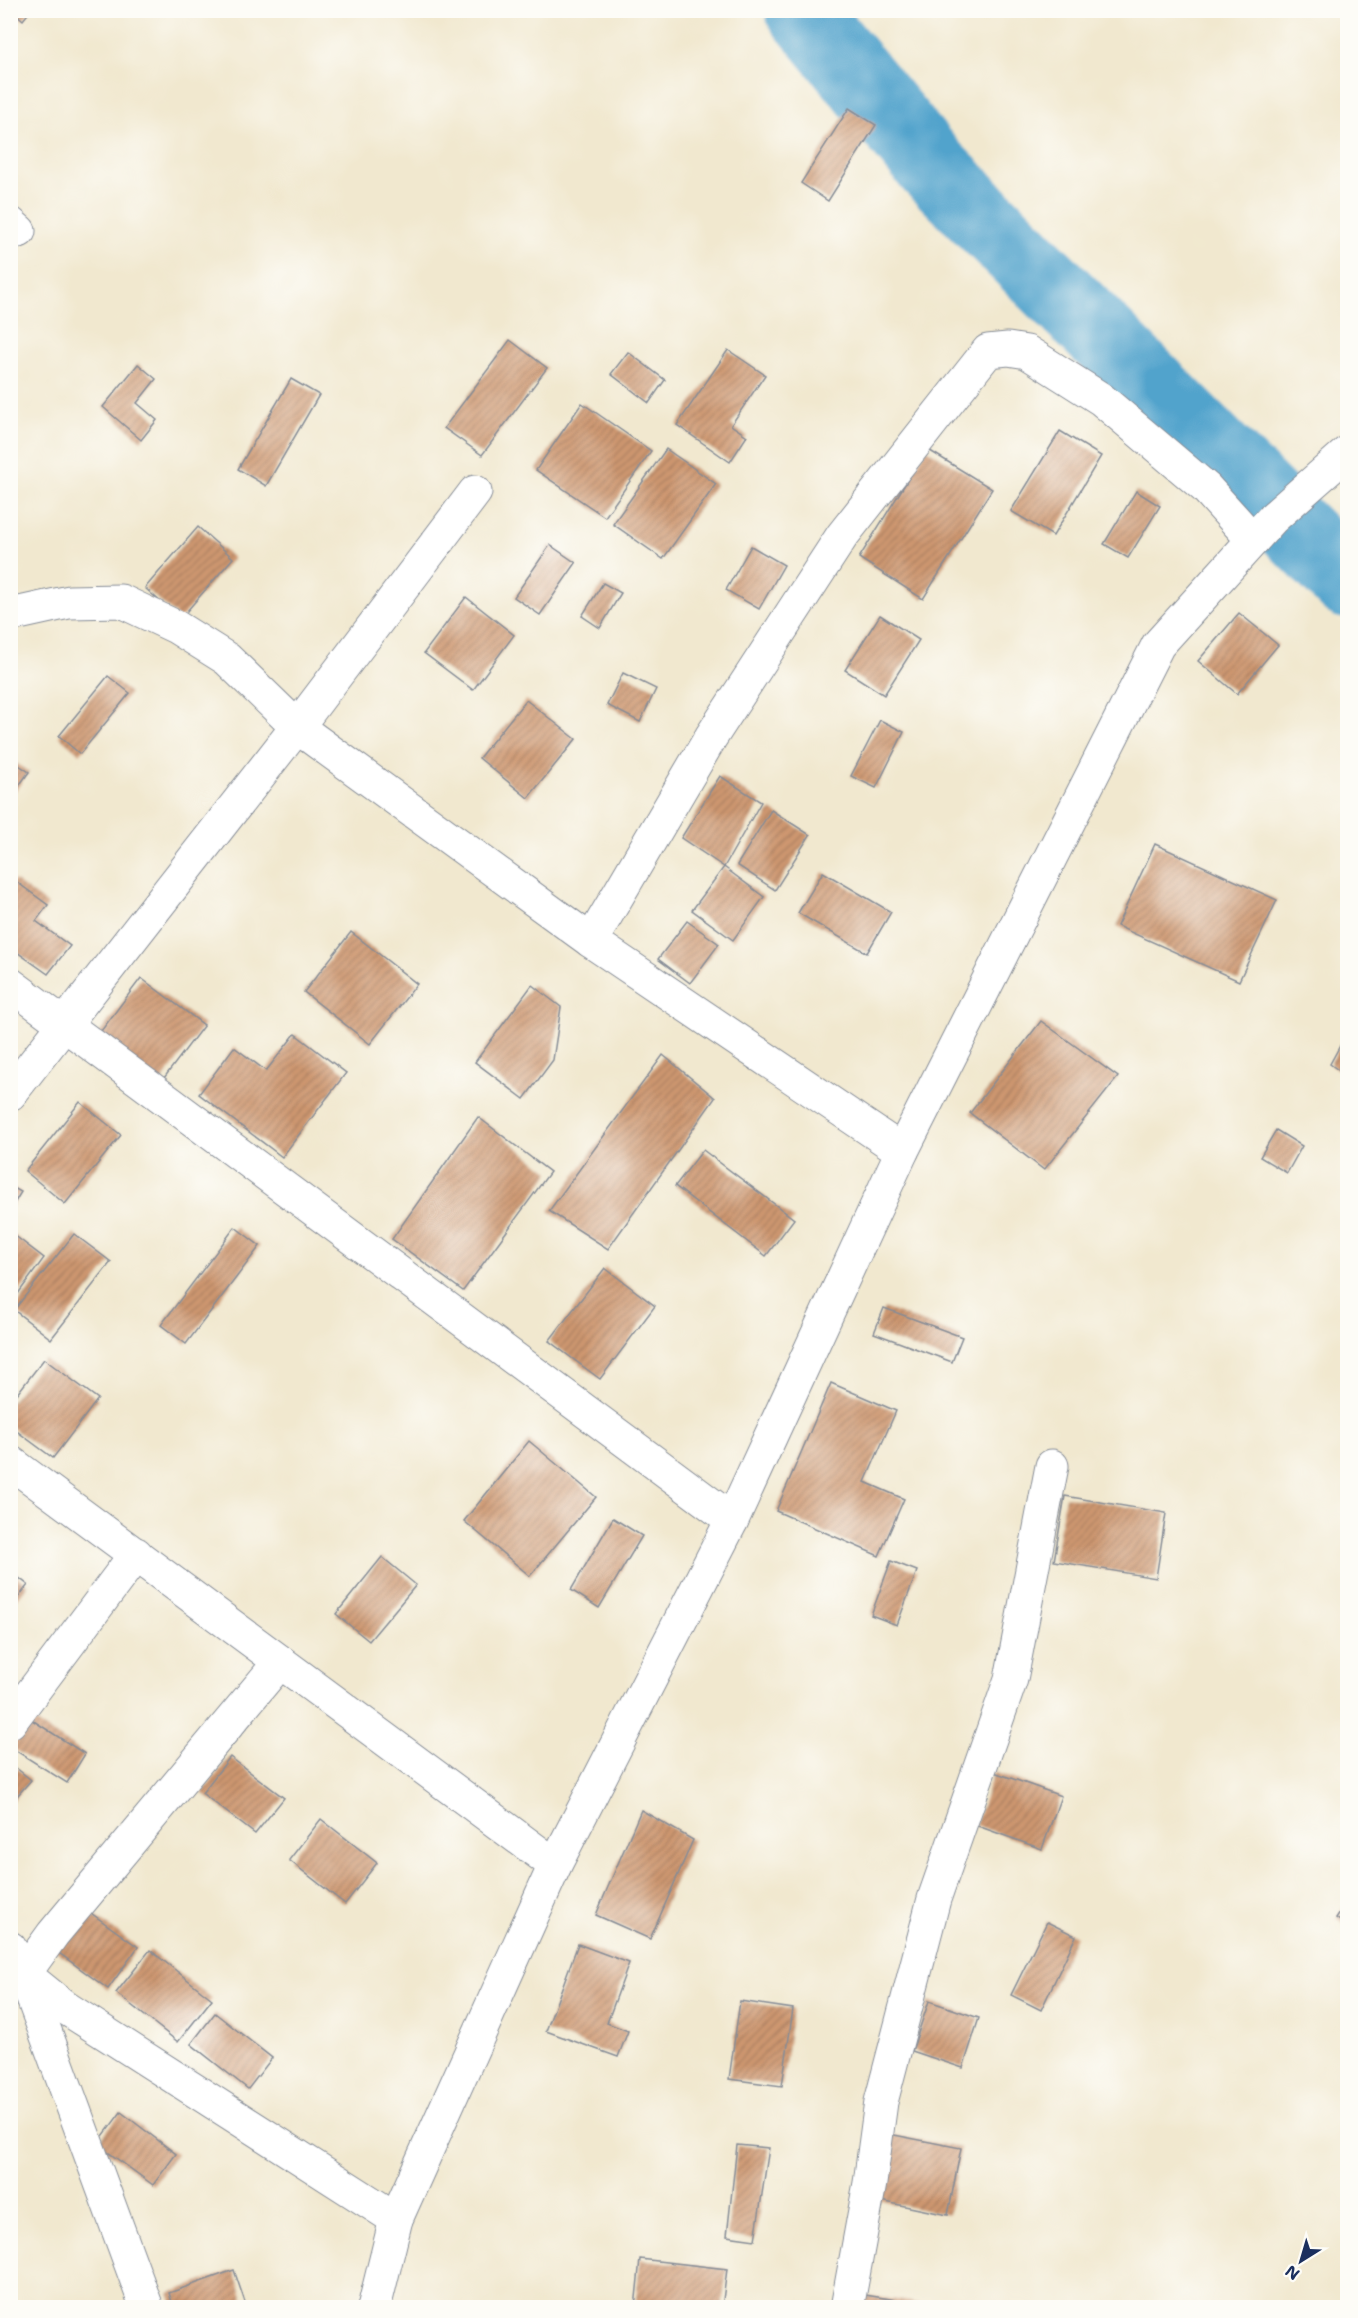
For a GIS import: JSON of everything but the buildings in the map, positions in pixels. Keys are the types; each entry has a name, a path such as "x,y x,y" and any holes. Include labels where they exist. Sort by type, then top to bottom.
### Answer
{"street":[{"path":"591,941 711,737 842,536 988,351 1008,349 1027,352 1101,399 1206,488 1263,529"},
{"path":"374,2307 396,2219 555,1865 732,1520 902,1151 1158,645 1263,529 1340,459"},
{"path":"10,1094 297,727 475,492"},
{"path":"10,615 69,602 121,602 176,627 227,659 297,727 591,941 902,1151"},
{"path":"10,984 732,1520"},
{"path":"10,1462 555,1865"},
{"path":"847,2307 870,2183 881,2102 934,1899 1011,1679 1052,1466"},
{"path":"10,1722 136,1554"},
{"path":"17,1961 53,1934 280,1662"},
{"path":"17,1961 66,2008 396,2219"},
{"path":"17,1961 147,2307"}],"waterway":[{"path":"802,10 930,165 1348,582"}]}
